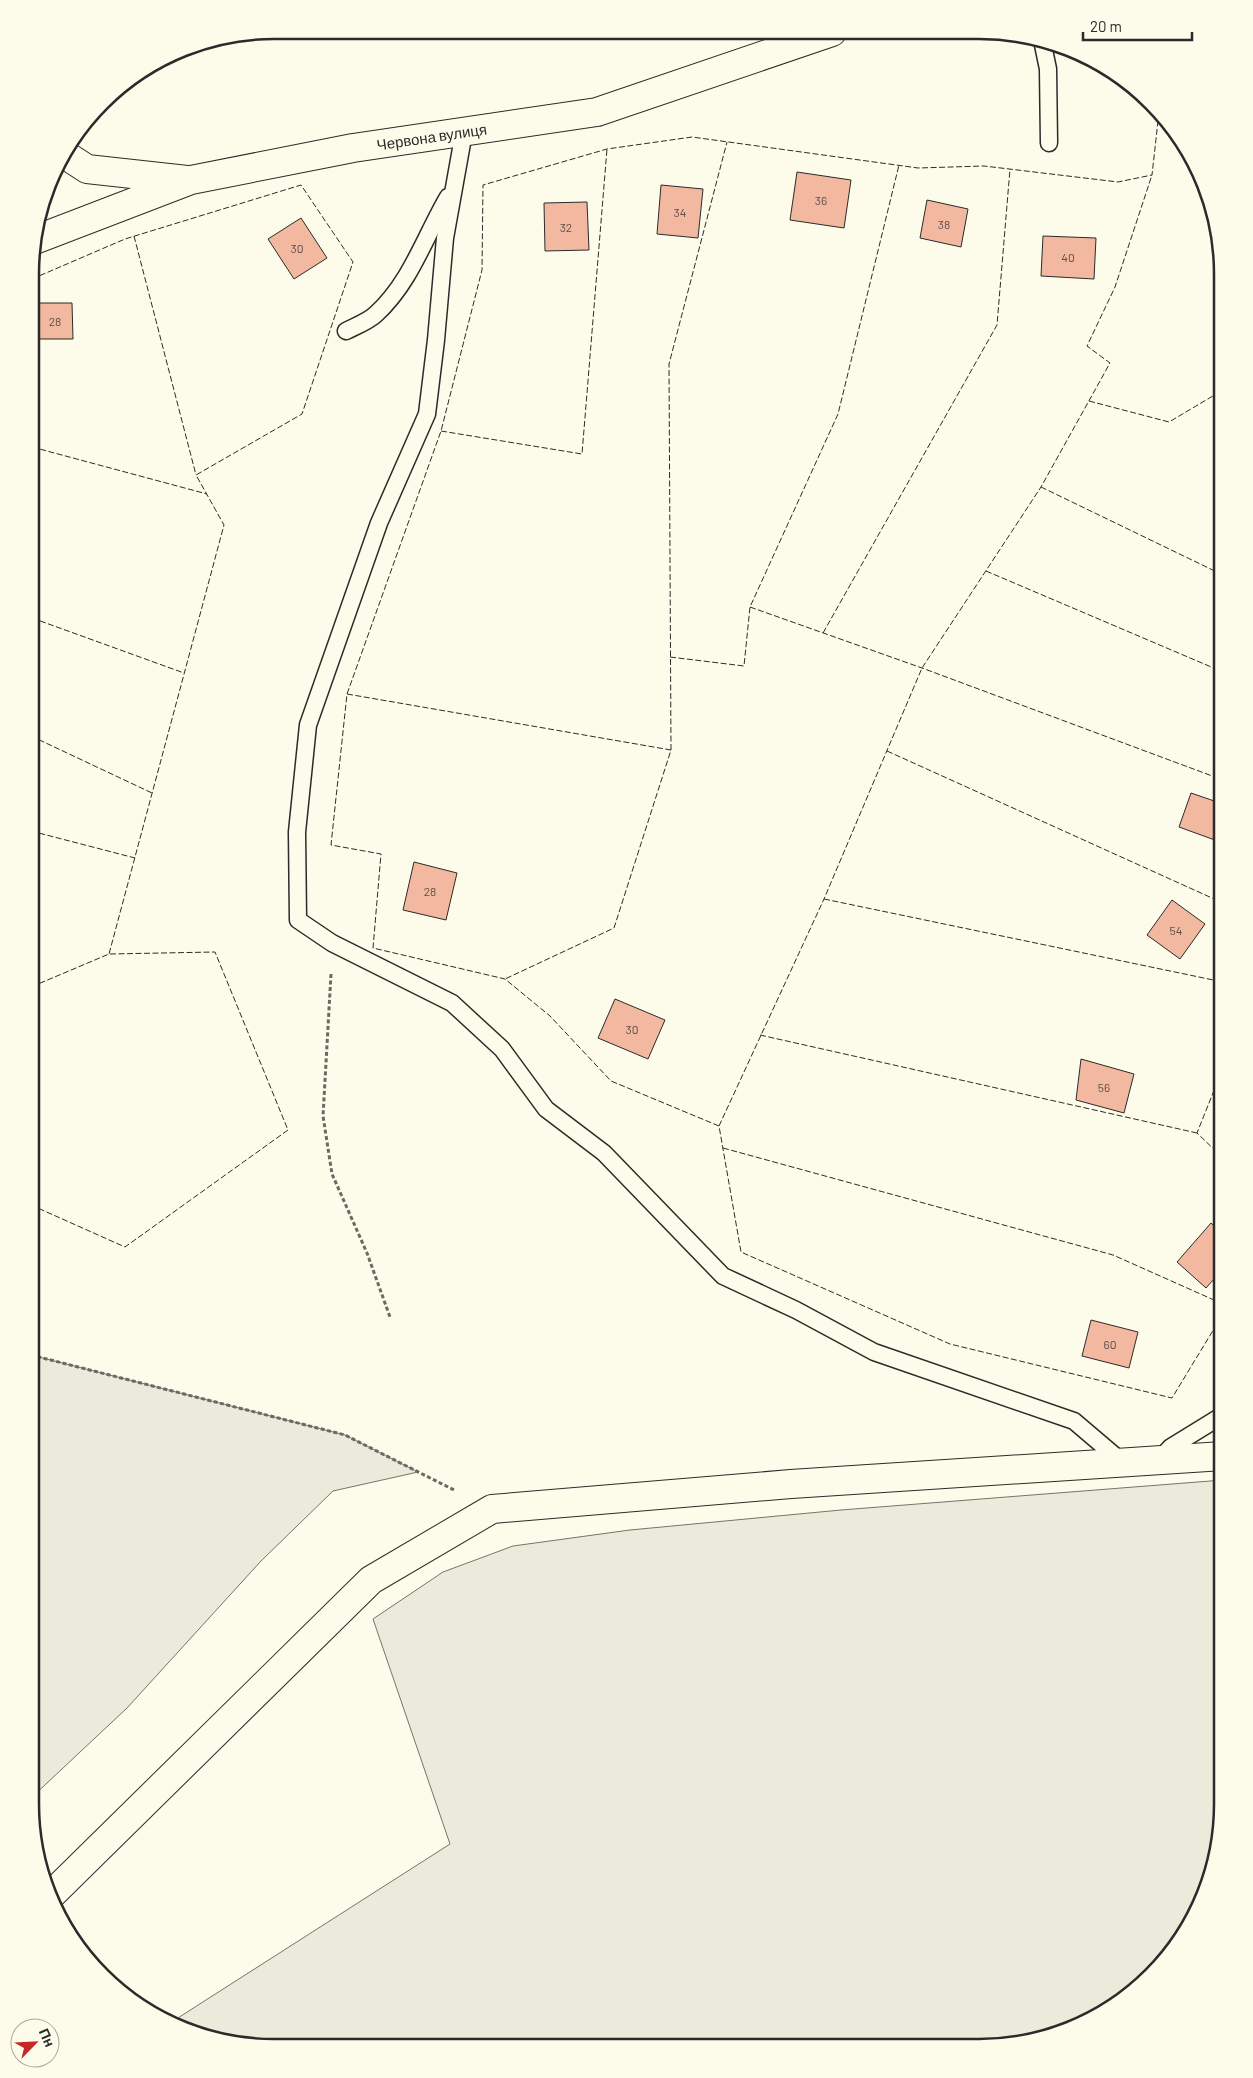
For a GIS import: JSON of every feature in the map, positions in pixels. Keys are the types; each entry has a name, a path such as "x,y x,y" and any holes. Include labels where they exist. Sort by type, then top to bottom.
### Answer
{"street":[{"name":"Червона вулиця","path":"42,237 191,180 353,148 597,112 811,39"},
{"path":"69,157 87,169 191,180"},
{"path":"56,1891 371,1580 492,1509 791,1484 1214,1456"}],"lane":[{"path":"1044,48 1048,69 1048,143"},
{"path":"464,132 444,238 436,340 427,414 379,523 308,725 297,832 298,920 332,943 452,1003 502,1049 546,1109 604,1153 723,1276 796,1310 874,1352 1074,1421 1121,1461"},
{"path":"346,331 376,315 399,287 422,249 432,225 454,187"},
{"path":"1160,1459 1171,1448 1214,1421"}],"path":[{"path":"332,943 323,1116 332,1174 367,1253 390,1317"},
{"path":"39,1357 345,1435 492,1509"}],"shaded area":[{"path":"39,1357 345,1435 418,1472 333,1491 261,1561 127,1708 39,1791"},
{"path":"1214,1481 1214,1820 1210,1850 1202,1880 1190,1908 1175,1935 1156,1959 1122,1991 1097,2008 1055,2027 1025,2035 995,2039 258,2039 228,2035 198,2027 177,2018 450,1844 373,1619 443,1572 513,1546 630,1530 841,1510"}],"building":[{"path":"797,172 851,180 844,228 790,220"},
{"path":"661,185 703,189 698,238 657,234"},
{"path":"927,200 968,209 961,247 920,238"},
{"path":"587,202 589,250 545,251 544,203"},
{"path":"301,218 327,258 294,279 268,239"},
{"path":"1043,236 1096,238 1094,279 1041,276"},
{"path":"39,303 72,303 73,339 39,339"},
{"path":"1191,793 1214,801 1214,840 1179,827"},
{"path":"414,862 457,873 446,920 403,910"},
{"path":"1172,900 1205,924 1180,959 1147,935"},
{"path":"615,999 665,1020 648,1059 598,1038"},
{"path":"1081,1059 1134,1074 1124,1113 1076,1100"},
{"path":"1211,1223 1214,1226 1214,1279 1206,1288 1177,1262"},
{"path":"1091,1320 1138,1332 1129,1368 1082,1356"}],"fence":[{"path":"1158,121 1152,175 1118,182 984,166 918,168 692,137 607,149 483,185 482,270 441,431 347,694 331,845 381,854 373,948 505,979 550,1016 611,1081 719,1126 741,1252 950,1344 1172,1398 1214,1329"},
{"path":"671,750 669,364 727,142"},
{"path":"441,431 582,454 607,149"},
{"path":"670,657 744,666 750,607 838,414 899,165"},
{"path":"823,633 997,325 1010,169"},
{"path":"719,1126 824,899 922,668 1041,487 1110,363 1087,346 1115,287 1152,175"},
{"path":"39,276 125,239 301,185 353,262 302,414 196,475 224,525 109,954"},
{"path":"134,236 196,475"},
{"path":"1089,401 1169,422 1214,395"},
{"path":"39,449 207,494"},
{"path":"1041,487 1214,571"},
{"path":"986,571 1214,668"},
{"path":"750,607 922,668 1214,777"},
{"path":"39,621 184,673"},
{"path":"347,694 671,750 614,928 505,979"},
{"path":"39,740 152,793"},
{"path":"887,751 1214,899"},
{"path":"39,833 135,858"},
{"path":"824,899 1214,980"},
{"path":"39,984 109,954 215,952 288,1130 125,1247 39,1209"},
{"path":"760,1035 1197,1133"},
{"path":"1214,1090 1197,1133 1214,1149"},
{"path":"723,1148 1113,1255 1214,1300"}]}
